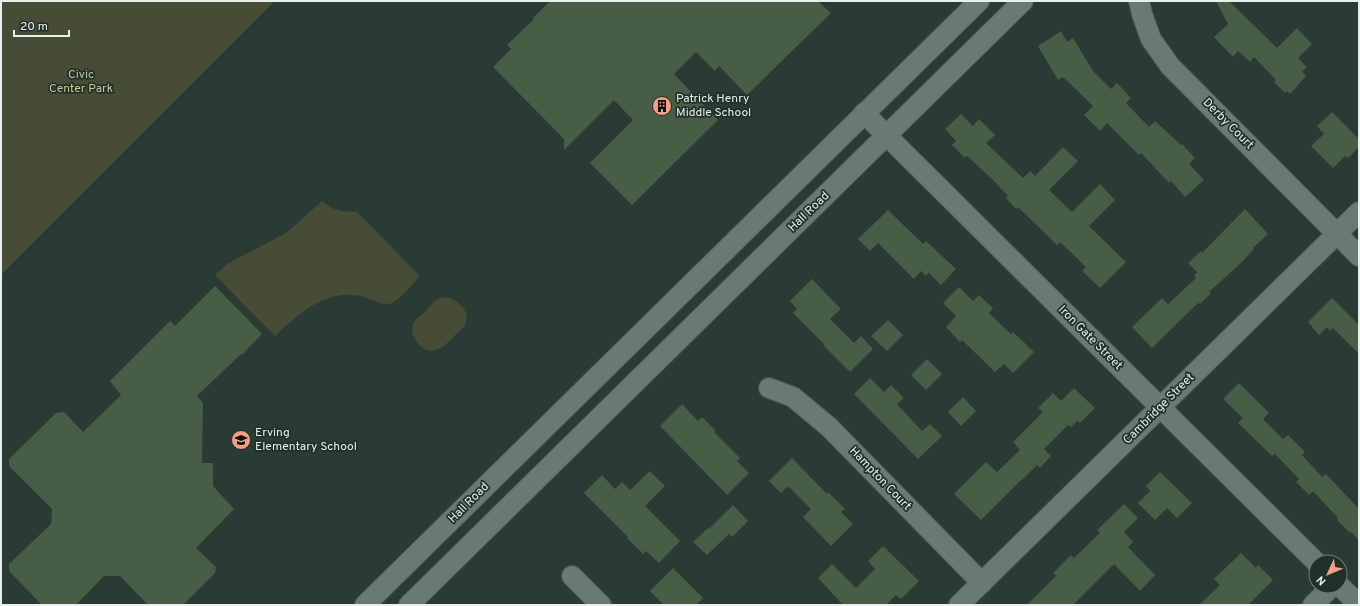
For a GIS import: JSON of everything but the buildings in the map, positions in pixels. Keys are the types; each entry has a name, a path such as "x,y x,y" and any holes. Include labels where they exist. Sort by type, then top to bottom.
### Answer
{"street":[{"name":"Hall Road","path":"409,605 1023,1"},
{"name":"Derby Court","path":"1139,1 1151,39 1170,66 1359,256"},
{"name":"Hall Road","path":"365,605 977,3"},
{"path":"977,3 997,27"},
{"name":"Iron Gate Street","path":"864,113 1308,554"},
{"name":"Cambridge Street","path":"959,605 1359,212"},
{"name":"Hampton Court","path":"769,388 793,397 829,428 982,583"},
{"path":"573,401 595,423"},
{"path":"572,576 600,605"},
{"path":"1313,605 1324,594"},
{"path":"1348,594 1359,605"}],"green space":[{"name":"Civic Center Park","path":"1,1 275,1 1,275"},
{"path":"322,201 338,210 357,212 420,276 401,297 392,303 381,303 361,296 336,296 304,311 275,336 215,275 227,264 286,233"},
{"path":"445,297 454,300 462,306 467,315 467,320 465,325 450,341 437,350 428,350 423,348 416,341 412,327 415,320 434,302"}],"place":[{"name":"Patrick Henry Middle School","path":"662,106"},
{"name":"Erving Elementary School","path":"241,440"}]}
